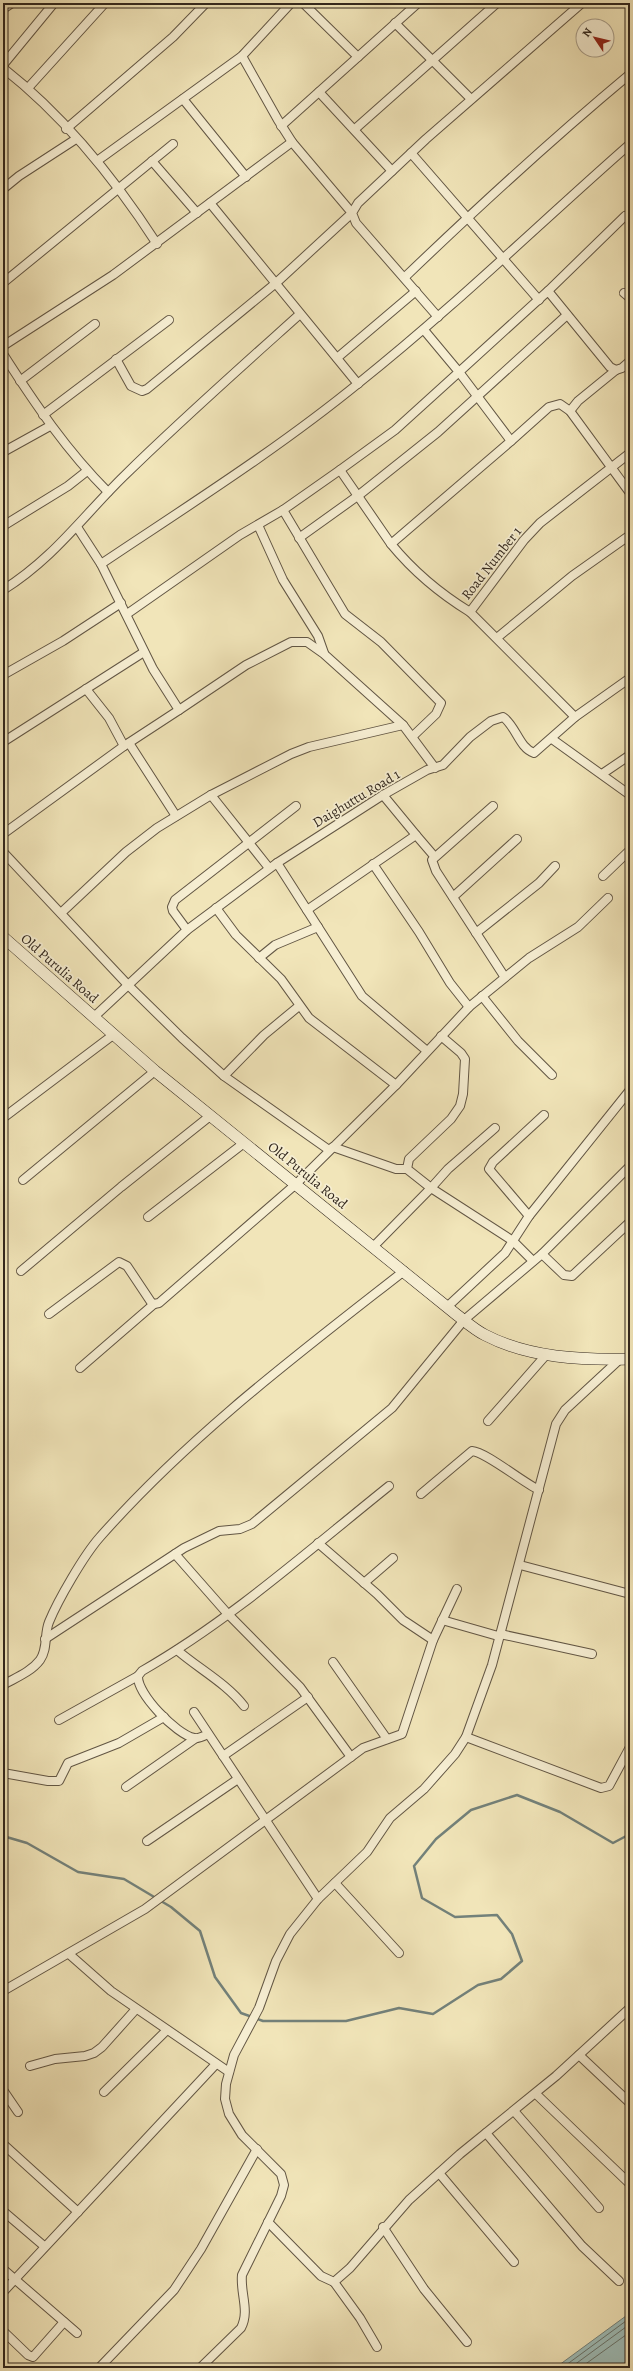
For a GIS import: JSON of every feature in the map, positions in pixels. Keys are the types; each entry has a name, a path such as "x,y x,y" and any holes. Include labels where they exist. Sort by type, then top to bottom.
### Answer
{"main road":[{"name":"Old Purulia Road","path":"3,937 155,1071 374,1246 447,1307 484,1335 514,1346 546,1355 625,1359"}],"street":[{"path":"3,9 12,3"},
{"path":"3,65 54,3"},
{"path":"28,88 105,3"},
{"path":"66,129 173,36 206,3"},
{"path":"97,161 242,56 292,3"},
{"path":"303,3 358,57"},
{"path":"281,126 418,3"},
{"path":"355,128 497,3"},
{"path":"116,359 131,386 142,391 147,389 276,283 352,213 358,203 411,153 582,3"},
{"path":"395,23 471,99"},
{"path":"242,56 281,126 292,142 352,213 356,223 405,277 438,317"},
{"path":"3,68 28,88 97,161 119,188 157,244"},
{"path":"405,277 562,131 630,74"},
{"path":"319,92 355,128 392,171"},
{"path":"183,99 246,177"},
{"path":"3,189 19,176 76,139"},
{"path":"3,346 113,275 157,244 292,142"},
{"path":"3,283 173,144"},
{"path":"101,564 254,463 358,384 424,330 630,144"},
{"path":"411,153 539,300"},
{"path":"152,161 197,213"},
{"path":"210,203 358,384"},
{"path":"127,614 258,525 283,510 395,430 539,300 628,215"},
{"path":"337,358 416,291"},
{"path":"548,291 610,368 616,370"},
{"path":"3,590 35,567 62,544 108,492 153,447 300,314"},
{"path":"299,538 358,495 438,432 567,315"},
{"path":"43,415 169,320"},
{"path":"20,381 95,324"},
{"path":"424,330 459,372 511,441"},
{"path":"3,354 50,426 87,471 108,492"},
{"path":"570,411 578,401 616,370 622,368 630,361"},
{"path":"391,544 554,404 560,404 570,411 630,493"},
{"path":"3,452 50,426"},
{"name":"Road Number 1","path":"575,718 498,637 470,612 524,540 540,523 630,453"},
{"path":"340,470 391,544 407,564 433,587 470,612"},
{"path":"3,526 68,486 87,471"},
{"path":"283,510 345,614 381,642 440,703 436,714 413,736"},
{"path":"258,525 283,580 318,636 324,654"},
{"path":"77,527 101,564 127,614 144,652 179,710"},
{"path":"498,637 572,576 630,535"},
{"path":"3,675 63,641 121,603"},
{"path":"3,834 126,745 246,665 291,642 307,642 324,654 403,725 413,736 435,768"},
{"path":"3,742 144,652"},
{"name":"Daighuttu Road 1","path":"94,1017 187,930 269,868 383,795 427,770 435,768 449,760 470,737 497,718 503,717 508,721 529,751 534,753 541,749 575,718 630,679"},
{"path":"86,689 110,718 126,745 176,816"},
{"path":"61,913 126,852 176,816 211,795 291,754 309,748 403,725"},
{"path":"552,739 630,795"},
{"path":"602,774 630,755"},
{"path":"211,795 269,868"},
{"path":"383,795 434,856"},
{"path":"187,930 173,911 172,904 296,806"},
{"path":"493,806 434,856 433,865 504,976"},
{"path":"307,910 416,835"},
{"path":"453,897 517,839"},
{"path":"602,876 630,850"},
{"path":"3,852 128,985 224,1076 330,1150"},
{"path":"277,863 362,996 427,1051"},
{"path":"373,864 420,932 450,983 469,1007"},
{"path":"476,933 539,883 555,866"},
{"path":"80,1368 154,1304 159,1303 296,1184 396,1085 469,1007 504,976 578,927 608,898"},
{"path":"216,908 236,935 280,979 299,1006 321,1030 396,1085"},
{"path":"259,958 275,945 318,927"},
{"path":"482,996 518,1041 552,1075"},
{"path":"224,1076 264,1035 299,1006"},
{"path":"3,1118 113,1034"},
{"path":"407,1169 409,1159 451,1119 460,1106 464,1094 465,1059 461,1052 441,1036"},
{"path":"23,1180 155,1071"},
{"path":"447,1307 493,1265 513,1241 529,1216 630,1090"},
{"path":"529,1216 489,1169 494,1162 544,1115"},
{"path":"21,1270 210,1116"},
{"path":"374,1246 448,1169 495,1128"},
{"path":"148,1217 244,1143"},
{"path":"330,1150 333,1147 396,1169 407,1169 431,1188 513,1241 533,1261"},
{"path":"45,1639 175,1554 219,1531 240,1529 252,1524 392,1408 464,1320 542,1254 630,1166"},
{"path":"542,1254 564,1275 572,1276 630,1222"},
{"path":"49,1314 119,1262 127,1266 154,1304"},
{"path":"3,1685 36,1665 44,1650 49,1622 86,1555 100,1537 179,1456 249,1392 404,1271"},
{"path":"488,1421 546,1355"},
{"path":"200,2368 241,2328 245,2321 241,2285 242,2275 281,2196 284,2185 281,2174 242,2135 229,2114 225,2099 228,2072 234,2055 259,2008 282,1947 318,1899 367,1852 390,1818 424,1789 455,1754 466,1737 492,1665 559,1416 625,1359"},
{"path":"420,1494 472,1451 485,1456 516,1478 539,1490"},
{"path":"58,1720 138,1676 142,1671 178,1650 318,1543 389,1486"},
{"path":"318,1543 364,1583 403,1620 433,1640"},
{"path":"175,1554 308,1697 351,1757"},
{"path":"364,1583 393,1558"},
{"path":"520,1565 630,1594"},
{"path":"3,1990 69,1954 145,1909 363,1748 398,1736 405,1730 433,1640 457,1589"},
{"path":"442,1620 498,1636 500,1634 592,1654"},
{"path":"178,1650 198,1668 235,1695 244,1706"},
{"path":"333,1662 387,1739"},
{"path":"138,1676 140,1689 164,1717 187,1736 196,1738"},
{"path":"223,1756 308,1697"},
{"path":"194,1712 264,1820 318,1899"},
{"path":"3,1773 48,1781 58,1781 68,1763 119,1743 164,1717"},
{"path":"126,1787 196,1738 208,1734"},
{"path":"466,1737 600,1788 608,1786 630,1747"},
{"path":"147,1841 238,1779"},
{"path":"335,1883 399,1953"},
{"path":"69,1954 99,1982 228,2072"},
{"path":"334,2282 350,2268 384,2227 439,2173 486,2133 536,2094 630,2008"},
{"path":"30,2066 55,2059 85,2056 94,2053 102,2047 136,2009"},
{"path":"104,2092 168,2030"},
{"path":"579,2055 630,2103"},
{"path":"3,2292 44,2246 78,2212 216,2064"},
{"path":"3,2090 18,2112"},
{"path":"536,2094 630,2184"},
{"path":"514,2112 599,2208"},
{"path":"486,2133 582,2246 619,2281"},
{"path":"3,2144 78,2212"},
{"path":"99,2368 174,2290 201,2249 257,2149"},
{"path":"439,2173 514,2262"},
{"path":"3,2211 44,2246"},
{"path":"268,2222 321,2276 334,2282 360,2318 377,2347"},
{"path":"384,2227 424,2289 467,2342"},
{"path":"3,2269 14,2280 77,2332"},
{"path":"3,2331 28,2355 33,2357 64,2322"}],"water":[{"path":"630,2313 630,2368 555,2368"}],"waterway":[{"path":"3,1836 27,1843 78,1872 124,1879 171,1907 200,1931 215,1977 241,2013 263,2021 346,2021 399,2008 433,2014 478,1985 501,1979 522,1961 512,1934 497,1915 455,1917 422,1898 414,1866 436,1839 471,1810 517,1795 560,1812 613,1843 630,1834"}]}
